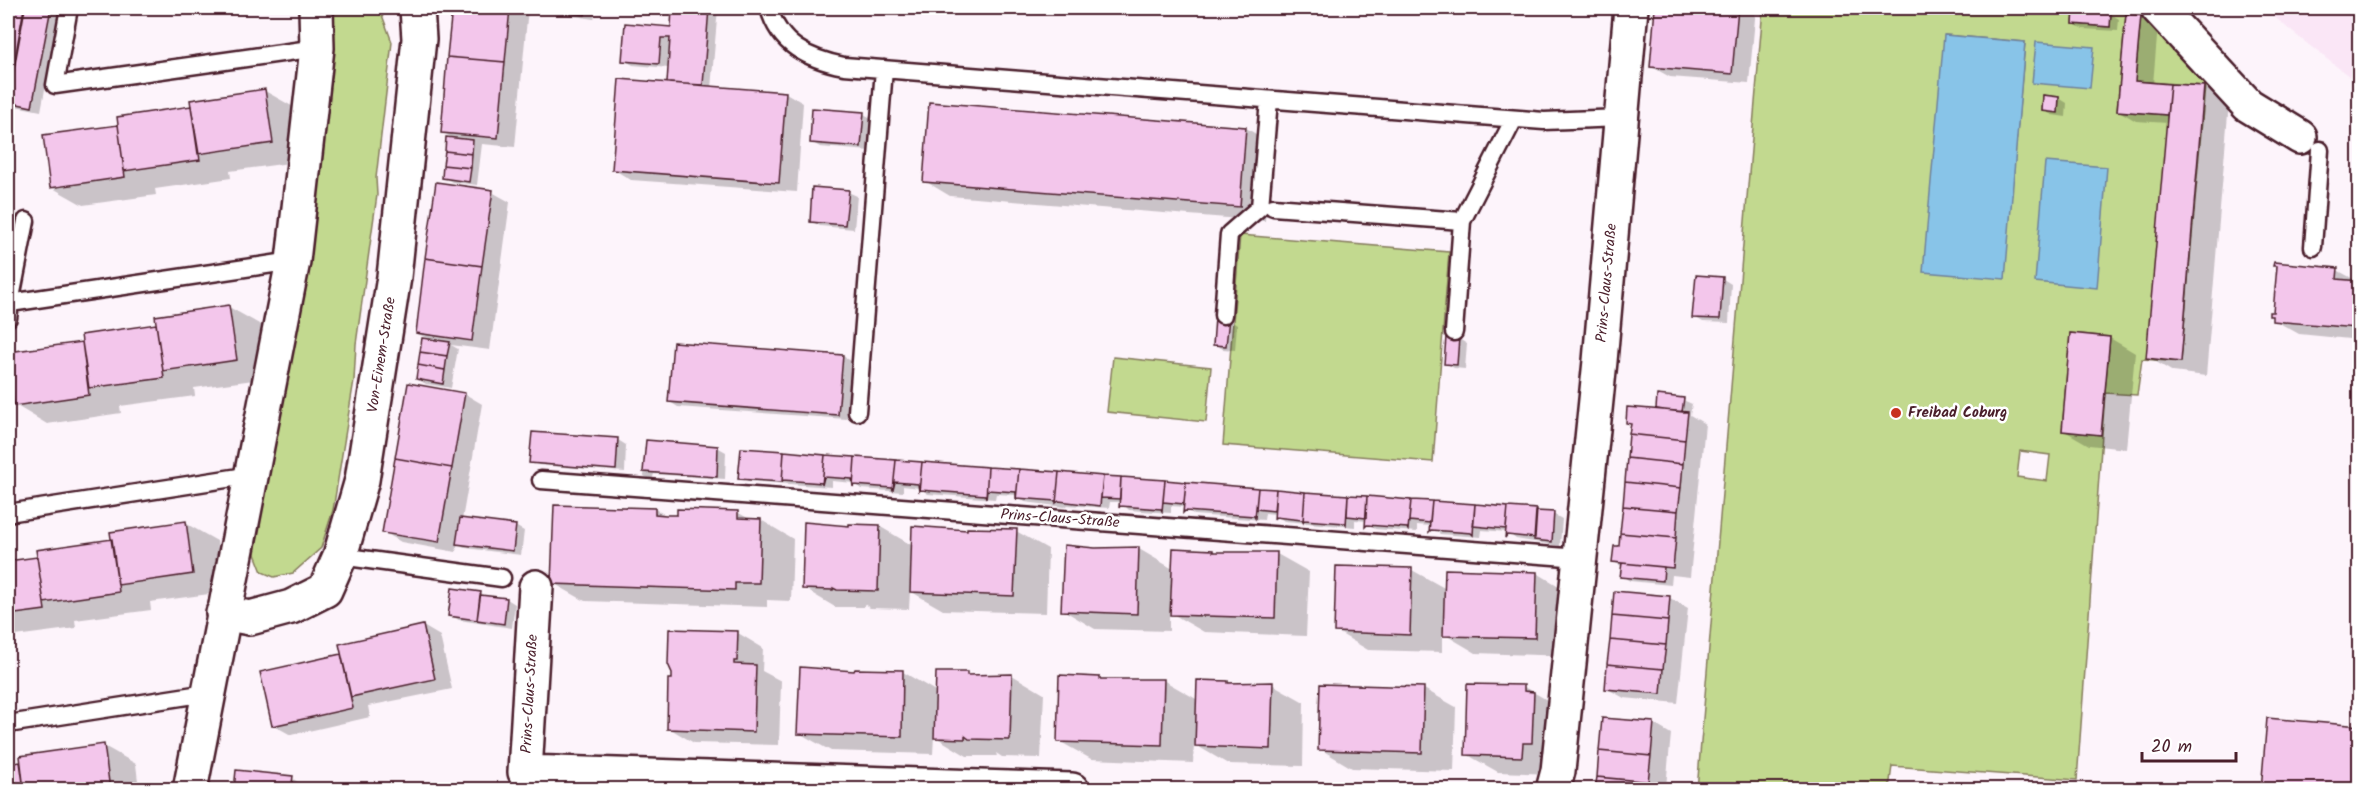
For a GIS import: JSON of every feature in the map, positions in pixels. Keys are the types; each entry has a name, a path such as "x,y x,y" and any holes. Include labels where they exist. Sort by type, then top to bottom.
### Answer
{"street":[{"path":"190,789 293,261 317,48 316,8"},
{"name":"Von-Einem-Straße","path":"223,613 250,618 291,608 325,590 340,556 362,480 394,277 419,39 417,8"},
{"name":"Prins-Claus-Straße","path":"1553,789 1558,771 1580,558 1631,8"},
{"path":"2158,8 2248,105 2310,144"},
{"name":"Prins-Claus-Straße","path":"536,587 524,781 1052,789"}],"lane":[{"path":"69,8 55,85 317,48"},
{"path":"770,8 775,24 785,39 809,57 844,66 1553,122 1621,118"},
{"path":"857,412 884,69"},
{"path":"1227,306 1229,234 1260,207 1269,100"},
{"path":"1454,332 1452,287 1462,221 1514,119"},
{"path":"2310,144 2313,247"},
{"path":"1273,207 1462,221"},
{"path":"26,221 9,311 293,261"},
{"path":"8,513 252,475"},
{"name":"Prins-Claus-Straße","path":"541,480 1580,558"},
{"path":"340,556 502,578"},
{"path":"8,724 207,693"}],"shaded area":[{"path":"2264,8 2359,8 2359,84 2291,31"}],"green space":[{"path":"329,8 371,8 382,15 392,42 376,178 377,195 356,344 354,380 333,510 321,548 293,573 274,577 262,572 255,554 284,363"},
{"name":"Freibad Coburg","path":"1763,8 2045,8 2149,15 2180,45 2205,86 2181,362 2142,359 2137,395 2105,393 2077,780 1892,766 1889,789 1697,790","holes":["2074,10 2111,13 2110,27 2073,24","2126,14 2141,15 2135,81 2204,86 2181,356 2167,115 2117,111","1945,35 2025,42 2004,279","2043,95 2059,97 2058,112 2042,111","2070,333 2110,337 2101,435 2062,431","2020,451 2050,455 2047,481 2017,477"]},
{"path":"1240,235 1449,252 1433,462 1223,445"},
{"path":"1113,357 1211,367 1206,422 1107,412"}],"water":[{"path":"1944,35 2025,42 2005,279 1923,272"},
{"path":"2036,42 2094,47 2090,88 2032,83"},
{"path":"2045,162 2107,167 2097,288 2035,282"}],"building":[{"path":"8,8 24,8 8,97"},
{"path":"25,8 51,8 32,107 8,102"},
{"path":"452,8 510,8 505,62 447,57"},
{"path":"530,8 587,8 585,15"},
{"path":"672,8 709,8 703,85 667,83 670,38 661,38 659,64 622,61 625,23 671,27"},
{"path":"1655,8 1738,8 1732,74 1650,67"},
{"path":"2074,9 2111,13 2110,27 2073,24"},
{"path":"2126,14 2141,15 2135,81 2170,84 2167,115 2117,111"},
{"path":"447,57 505,62 498,138 441,133"},
{"path":"619,79 786,92 779,183 612,170"},
{"path":"2170,84 2204,86 2181,362 2146,358"},
{"path":"265,89 273,143 198,154 190,100"},
{"path":"2043,95 2059,97 2058,113 2042,111"},
{"path":"929,102 1246,127 1240,207 923,182"},
{"path":"191,106 200,160 124,171 117,117"},
{"path":"812,108 864,112 861,147 810,143"},
{"path":"118,125 125,177 50,188 43,135"},
{"path":"446,137 473,140 472,154 445,151"},
{"path":"445,151 472,154 471,168 443,165"},
{"path":"443,165 471,168 469,182 442,178"},
{"path":"436,182 493,190 482,266 425,258"},
{"path":"812,187 849,190 845,225 810,222"},
{"path":"8,209 14,210 8,243"},
{"path":"425,258 482,266 472,341 416,333"},
{"path":"2274,262 2338,268 2337,279 2360,281 2360,318 2357,317 2356,328 2272,321 2269,312 2273,312 2277,266 2273,266"},
{"path":"1696,275 1723,277 1720,319 1692,318"},
{"path":"229,305 237,360 163,371 155,316"},
{"path":"1215,317 1229,318 1226,346 1213,345"},
{"path":"156,324 164,378 89,388 81,335"},
{"path":"2070,333 2110,337 2101,435 2062,431"},
{"path":"1446,337 1459,338 1457,365 1444,364"},
{"path":"422,338 450,342 447,356 420,352"},
{"path":"82,342 89,395 14,406 8,352"},
{"path":"673,342 843,355 838,415 668,402"},
{"path":"420,352 447,356 445,370 418,365"},
{"path":"418,365 445,370 443,384 416,379"},
{"path":"408,383 465,393 452,468 395,458"},
{"path":"1657,395 1684,398 1682,412 1656,409"},
{"path":"1627,407 1688,412 1685,440 1629,434 1631,424 1626,423"},
{"path":"532,432 618,438 616,470 529,463"},
{"path":"1629,434 1685,440 1683,464 1627,458"},
{"path":"646,440 718,446 717,477 643,472"},
{"path":"741,448 784,451 782,482 738,479"},
{"path":"784,451 825,455 822,485 822,483 783,480 782,482"},
{"path":"825,455 855,457 853,487 852,479 824,477 822,485"},
{"path":"855,457 896,460 893,490 892,488 854,485 853,487"},
{"path":"395,458 452,468 439,542 382,533"},
{"path":"1627,458 1683,464 1681,488 1625,482"},
{"path":"896,460 922,462 919,492 918,484 895,482 893,490"},
{"path":"922,462 988,467 986,498 985,495 920,490 919,492"},
{"path":"988,467 1019,469 1016,500 1016,492 987,490 986,498"},
{"path":"1019,469 1059,472 1056,503 1056,501 1017,498 1016,500"},
{"path":"1059,472 1103,476 1100,506 1059,501 1056,503"},
{"path":"1103,476 1121,477 1120,499 1101,498"},
{"path":"1121,477 1165,480 1162,511 1161,509 1120,506 1119,508"},
{"path":"1165,480 1186,482 1184,504 1163,502"},
{"path":"1186,482 1258,488 1255,518 1254,516 1185,511 1183,513"},
{"path":"1625,482 1681,488 1678,511 1623,506"},
{"path":"1258,488 1276,489 1274,511 1256,509"},
{"path":"1276,489 1305,492 1303,522 1275,517 1274,520"},
{"path":"1305,492 1348,495 1346,525 1345,523 1304,520 1303,522"},
{"path":"1348,495 1367,496 1366,518 1347,516"},
{"path":"1367,496 1411,500 1408,530 1407,528 1367,525 1365,527"},
{"path":"1411,500 1432,501 1430,523 1409,521"},
{"path":"1432,501 1475,504 1473,535 1431,530 1429,532"},
{"path":"1475,504 1508,507 1506,529 1473,526"},
{"path":"554,505 655,508 655,514 666,515 677,515 677,509 738,511 738,518 761,519 759,583 735,583 735,590 551,584"},
{"path":"1623,506 1678,511 1676,538 1620,533"},
{"path":"1508,507 1537,509 1535,538 1507,535 1505,538"},
{"path":"1536,511 1554,512 1552,542 1534,540"},
{"path":"460,518 516,525 513,551 456,544"},
{"path":"186,521 193,574 118,585 110,532"},
{"path":"804,522 849,526 849,524 880,525 878,591 833,588 833,590 802,589"},
{"path":"912,526 967,530 967,528 1017,529 1014,596 910,592"},
{"path":"1620,533 1676,538 1673,568 1612,562 1614,546 1619,546"},
{"path":"112,539 119,592 44,603 36,550"},
{"path":"1064,545 1095,548 1139,547 1137,614 1061,611"},
{"path":"1173,548 1213,550 1213,552 1277,552 1275,618 1170,615"},
{"path":"37,557 45,610 8,615 8,561"},
{"path":"1622,563 1664,567 1663,581 1620,577"},
{"path":"1336,566 1412,568 1410,635 1334,632"},
{"path":"1445,569 1537,572 1535,638 1443,636"},
{"path":"452,588 481,592 477,620 448,616"},
{"path":"1614,591 1670,596 1668,621 1612,616"},
{"path":"480,595 507,598 504,624 477,620"},
{"path":"1612,616 1668,621 1666,645 1610,640"},
{"path":"423,625 435,679 351,697 339,644"},
{"path":"669,629 738,631 737,661 734,661 734,664 756,665 754,732 667,729 668,679 672,679 668,664"},
{"path":"1610,640 1666,645 1663,669 1607,664"},
{"path":"341,654 353,708 272,726 260,672"},
{"path":"1607,664 1663,669 1661,694 1605,689"},
{"path":"800,667 854,671 855,669 903,670 902,737 797,734"},
{"path":"936,672 967,672 967,675 1012,674 1010,740 969,739 965,736 965,739 934,738"},
{"path":"1059,675 1100,677 1100,679 1164,679 1162,745 1057,742"},
{"path":"1197,680 1228,681 1228,683 1273,682 1271,749 1195,746"},
{"path":"1320,684 1424,687 1422,753 1318,750"},
{"path":"1467,684 1524,685 1524,691 1534,692 1532,743 1523,743 1522,757 1465,755"},
{"path":"1602,718 1654,722 1651,756 1599,751"},
{"path":"2267,718 2360,726 2360,790 2261,790"},
{"path":"104,744 110,790 24,790 20,756"},
{"path":"1599,751 1651,756 1648,782 1597,777"},
{"path":"20,762 24,790 8,790 8,764"},
{"path":"236,770 293,776 291,790 234,790"},
{"path":"1597,777 1663,783 1662,790 1595,790"}],"place":[{"name":"Freibad Coburg","path":"1896,413"}]}
